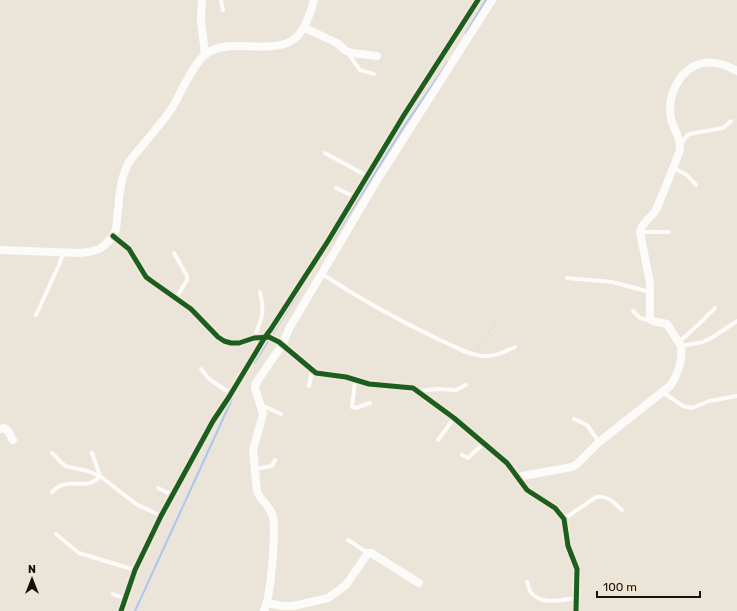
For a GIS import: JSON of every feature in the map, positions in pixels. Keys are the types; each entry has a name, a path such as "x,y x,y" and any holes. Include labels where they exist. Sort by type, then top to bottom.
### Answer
{"street":[{"path":"202,0 201,21 205,54"},
{"path":"0,250 84,253 99,249 105,245 113,236 116,229 122,178 129,162 172,108 198,63 205,54 214,49 226,46 282,46 292,41 305,28 314,0"},
{"path":"121,611 135,570 161,516 213,421 355,197 404,115 478,0"},
{"path":"419,582 371,553 368,553 346,585 328,598 293,606 266,607 272,560 272,516 256,491 253,450 263,414 256,392 256,383 380,177 492,0"},
{"path":"305,28 336,43 346,51 377,56"},
{"path":"517,477 572,467 577,464 599,442 670,386 674,380 678,371 680,344 672,334 667,324 653,321 649,316 650,283 640,232 643,224 656,210 680,147 680,141 670,111 675,86 689,69 698,64 718,62 728,65 737,71"},
{"path":"113,236 129,249 150,280 195,313 218,337 224,341 238,344 254,338 267,337 280,344 312,371 321,374 346,377 355,381 369,384 406,387 419,392 454,418 507,463 527,490 555,508 564,519 568,546 576,569 576,611"},
{"path":"0,429 4,428 8,431 13,440"}],"lane":[{"path":"221,0 223,10"},
{"path":"346,51 360,70 374,74"},
{"path":"680,147 686,136 689,134 716,130 727,125 731,121"},
{"path":"325,154 367,176"},
{"path":"673,168 687,175 696,185"},
{"path":"336,188 355,197"},
{"path":"640,232 669,232"},
{"path":"36,315 63,253"},
{"path":"174,253 187,276 185,284 176,299"},
{"path":"322,274 348,291 426,333 473,355 491,357 515,347"},
{"path":"567,278 612,282 650,292"},
{"path":"254,338 263,315 263,303 260,292"},
{"path":"680,344 715,308"},
{"path":"633,311 640,318 653,321"},
{"path":"680,344 703,342 737,321"},
{"path":"201,369 229,398"},
{"path":"309,386 312,371"},
{"path":"355,381 352,407 356,408 370,403"},
{"path":"419,392 438,389 456,390 466,385"},
{"path":"662,392 683,406 692,408 709,401 737,396"},
{"path":"261,405 281,414"},
{"path":"438,440 454,418"},
{"path":"574,419 587,425 599,442"},
{"path":"462,455 468,458 483,444"},
{"path":"92,452 100,476"},
{"path":"52,453 65,466 88,470 100,476 136,504 161,516"},
{"path":"254,470 272,466 276,460"},
{"path":"52,492 61,485 91,484 100,476"},
{"path":"158,488 173,495"},
{"path":"564,519 596,497 602,496 608,498 622,510"},
{"path":"56,534 79,553 135,570"},
{"path":"348,540 368,553"},
{"path":"527,582 530,591 542,599 551,601 576,598"},
{"path":"113,594 126,599"}],"path":[{"path":"473,355 496,322"}],"waterway":[{"path":"466,33 486,0"},
{"path":"333,240 403,128 448,62"},
{"path":"271,336 300,291"},
{"path":"254,363 269,340"},
{"path":"135,611 233,397"}],"cycle path":[{"path":"121,611 135,570 161,516 213,421 265,337 328,241 404,115 478,0"},
{"path":"113,236 129,249 146,277 191,309 218,337 224,341 239,343 254,338 269,337 279,342 316,373 346,377 369,384 413,388 454,418 507,463 527,490 555,508 564,519 568,546 577,569 576,611"}]}
